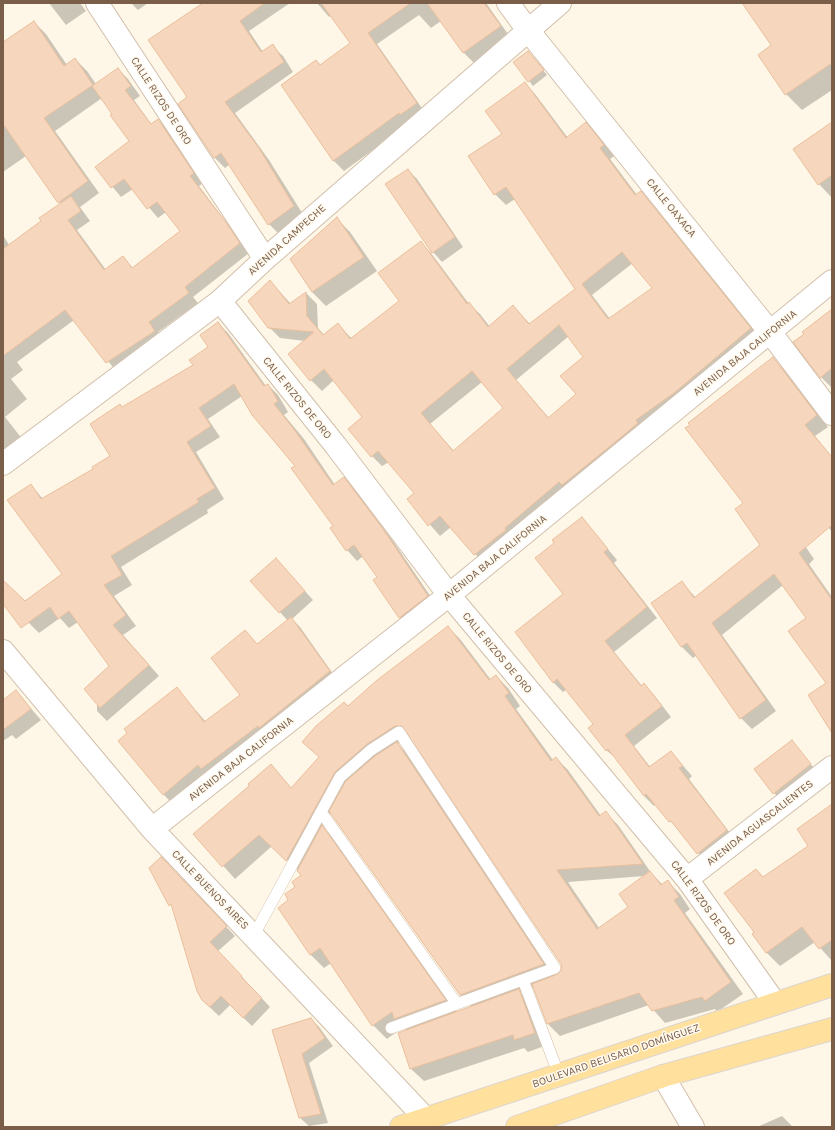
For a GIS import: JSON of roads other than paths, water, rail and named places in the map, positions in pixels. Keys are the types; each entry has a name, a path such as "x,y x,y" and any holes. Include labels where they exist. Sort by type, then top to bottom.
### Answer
{"main road":[{"name":"BOULEVARD BELISARIO DOMÍNGUEZ","path":"401,1127 427,1120 832,985"},
{"path":"517,1127 663,1076 832,1029"}],"street":[{"name":"CALLE RIZOS DE ORO","path":"97,3 265,259"},
{"name":"CALLE OAXACA","path":"508,3 527,30 770,332 832,414"},
{"name":"AVENIDA CAMPECHE","path":"3,464 220,301 265,259 527,30 560,3"},
{"name":"AVENIDA BAJA CALIFORNIA","path":"152,829 449,596 832,281"},
{"name":"CALLE RIZOS DE ORO","path":"220,301 336,446 449,596 688,879 775,1003"},
{"name":"CALLE BUENOS AIRES","path":"3,651 152,829 254,935 427,1120"},
{"name":"AVENIDA AGUASCALIENTES","path":"688,879 832,767"},
{"path":"663,1076 693,1127"}],"lane":[{"path":"254,935 340,777 371,750 399,732 555,968 391,1028"},
{"path":"321,812 457,1004"},
{"path":"523,980 559,1075"}]}
